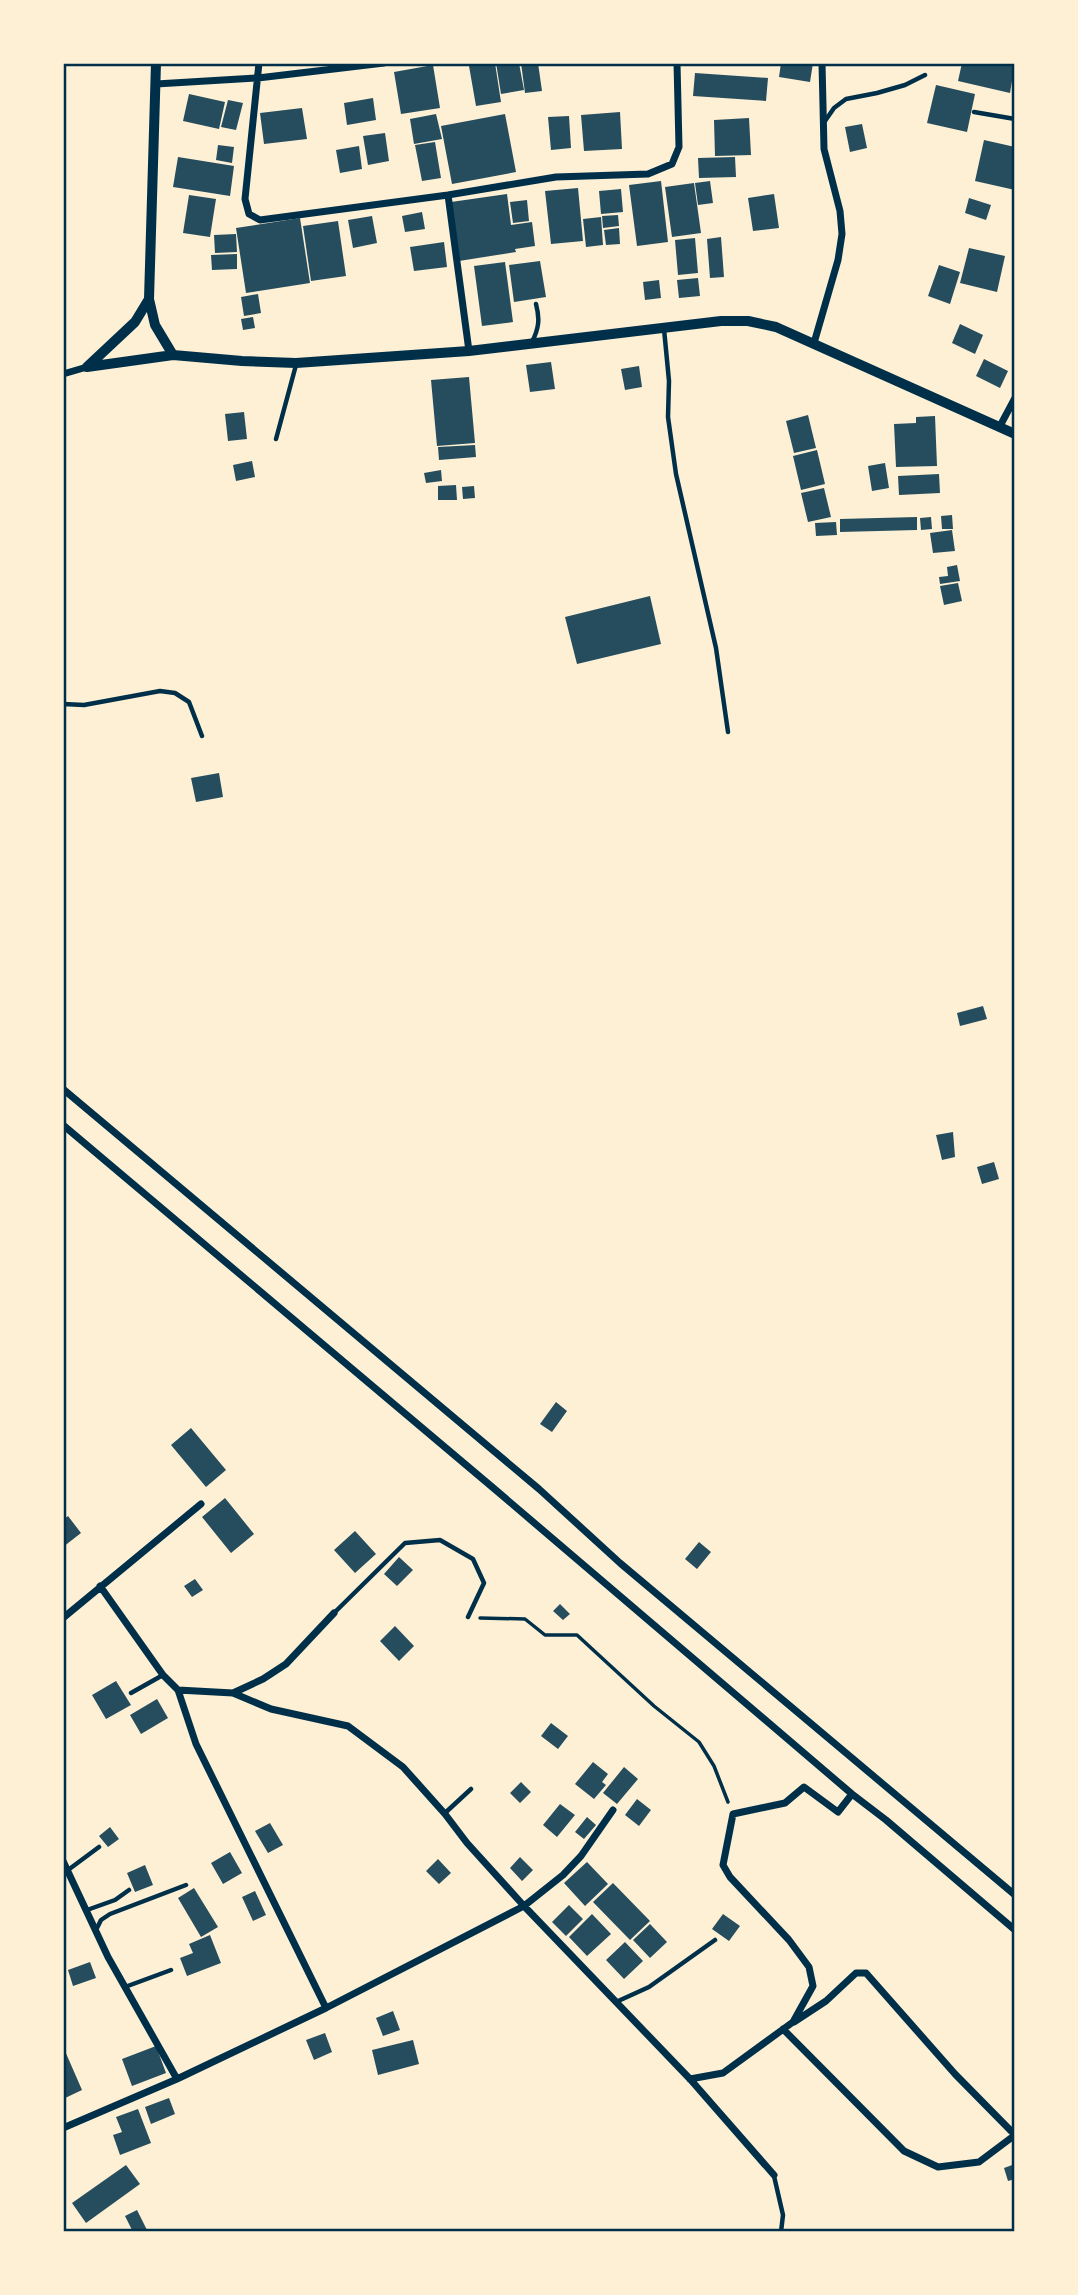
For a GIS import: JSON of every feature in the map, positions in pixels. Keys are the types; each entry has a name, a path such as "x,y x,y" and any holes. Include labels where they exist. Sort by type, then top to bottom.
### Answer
{"street":[{"path":"156,63 149,299 155,325 173,355"},
{"path":"259,63 245,199 249,214 260,220 448,195 556,177 648,174 672,164 679,147 677,63"},
{"path":"156,84 258,78 384,63"},
{"path":"814,343 838,260 842,234 840,211 826,157 822,63"},
{"path":"448,195 469,351"},
{"path":"87,367 135,322 149,299"},
{"path":"63,374 87,367 173,355 242,362 296,363 469,351 748,321 776,327 814,343 1015,434"},
{"path":"1000,426 1015,398"},
{"path":"63,1088 539,1489 620,1563 1015,1895"},
{"path":"63,1125 1015,1930"},
{"path":"63,1618 201,1504"},
{"path":"100,1586 163,1675 178,1690 196,1744 326,2008"},
{"path":"233,1693 263,1679 286,1664 334,1613"},
{"path":"178,1690 233,1693 271,1709 348,1726 403,1767 524,1906 690,2079 774,2175"},
{"path":"793,2022 813,1986 809,1967 789,1940 730,1877 723,1865 733,1814 785,1803 804,1787 838,1812 852,1794"},
{"path":"63,2128 177,2079 326,2008 524,1906 563,1875 581,1856 613,1810"},
{"path":"63,1861 124,1988 177,2079"},
{"path":"690,2079 723,2073 783,2029 793,2022 826,2001 856,1973 866,1973 955,2074 1015,2135 979,2162 938,2167 904,2151 783,2029"}],"lane":[{"path":"824,122 834,108 846,99 905,85 925,75"},
{"path":"974,112 1015,119"},
{"path":"532,343 540,318 536,304"},
{"path":"664,328 669,381 668,417 676,474 716,648 729,732"},
{"path":"276,439 296,363"},
{"path":"63,704 84,705 160,691 175,693 189,702 202,736"},
{"path":"334,1613 405,1543 440,1540 473,1559 484,1583 468,1617"},
{"path":"131,1693 163,1675"},
{"path":"445,1814 471,1789"},
{"path":"68,1871 99,1847"},
{"path":"96,1931 101,1920 110,1914 186,1885"},
{"path":"86,1910 115,1900 129,1890"},
{"path":"615,2002 649,1987 715,1940"},
{"path":"124,1988 171,1970"},
{"path":"774,2175 783,2215 781,2232"}],"path":[{"path":"468,1617 525,1619 545,1635 577,1635 654,1706 699,1742 714,1766 733,1814"}],"building":[{"path":"495,63 501,102 476,106 469,66"},
{"path":"496,63 519,63 524,90 501,94"},
{"path":"521,63 538,63 542,91 525,93"},
{"path":"781,63 813,63 810,82 779,77"},
{"path":"962,63 1015,63 1010,93 958,81"},
{"path":"433,65 440,108 401,114 394,72"},
{"path":"695,73 768,78 766,101 693,96"},
{"path":"936,85 975,94 967,132 927,123"},
{"path":"189,94 225,102 219,129 183,121"},
{"path":"373,98 376,120 347,125 344,103"},
{"path":"228,100 243,103 236,130 221,127"},
{"path":"302,108 307,139 264,144 260,113"},
{"path":"620,112 622,149 584,151 581,115"},
{"path":"436,114 442,139 414,144 410,119"},
{"path":"505,114 516,172 452,184 441,126"},
{"path":"569,116 571,148 551,150 548,117"},
{"path":"749,118 751,155 715,156 714,120"},
{"path":"862,124 867,148 850,152 845,127"},
{"path":"385,133 389,161 368,165 363,136"},
{"path":"984,140 1015,147 1015,190 975,181"},
{"path":"435,142 441,178 422,181 415,145"},
{"path":"218,145 234,147 232,163 216,160"},
{"path":"359,146 362,169 340,173 336,150"},
{"path":"178,157 234,166 230,196 173,187"},
{"path":"735,157 736,177 699,178 698,158"},
{"path":"661,181 668,242 637,246 629,185"},
{"path":"710,181 713,203 698,205 695,183"},
{"path":"694,183 701,233 672,237 665,187"},
{"path":"578,188 583,241 551,244 545,191"},
{"path":"621,189 623,212 601,214 599,191"},
{"path":"507,194 511,225 532,222 535,246 515,249 516,252 459,261 451,202"},
{"path":"774,194 779,228 753,231 748,198"},
{"path":"189,195 216,199 210,237 183,233"},
{"path":"969,198 991,205 986,220 965,213"},
{"path":"527,200 529,221 513,223 510,202"},
{"path":"422,212 425,229 405,232 402,216"},
{"path":"618,215 619,226 603,228 602,216"},
{"path":"372,216 377,243 353,248 348,220"},
{"path":"601,217 603,245 586,247 583,219"},
{"path":"300,218 310,283 246,293 236,228"},
{"path":"338,221 346,276 311,281 303,226"},
{"path":"619,228 620,244 606,245 604,230"},
{"path":"236,234 237,252 215,253 214,235"},
{"path":"721,237 724,277 710,278 707,239"},
{"path":"695,238 698,273 678,275 675,240"},
{"path":"444,242 447,267 414,271 410,247"},
{"path":"969,248 1005,256 997,292 960,283"},
{"path":"237,254 237,269 212,270 211,255"},
{"path":"540,261 546,297 514,302 509,265"},
{"path":"505,262 513,322 482,326 474,266"},
{"path":"939,265 960,272 950,304 928,296"},
{"path":"698,278 700,296 679,298 677,280"},
{"path":"659,280 661,298 645,300 643,282"},
{"path":"258,294 261,313 244,316 241,297"},
{"path":"253,317 255,328 243,330 241,319"},
{"path":"960,324 983,335 975,354 952,343"},
{"path":"984,359 1008,371 1000,388 976,376"},
{"path":"551,362 555,389 530,392 526,365"},
{"path":"639,366 642,387 625,390 621,369"},
{"path":"469,377 475,443 437,446 431,380"},
{"path":"244,412 247,439 228,441 225,414"},
{"path":"808,415 816,448 794,453 786,421"},
{"path":"935,416 937,466 896,467 894,424 916,423 916,417"},
{"path":"475,445 476,457 439,460 438,447"},
{"path":"817,450 825,484 801,490 793,456"},
{"path":"252,461 255,477 236,481 233,465"},
{"path":"885,463 889,488 872,491 868,466"},
{"path":"441,470 442,481 426,483 424,473"},
{"path":"939,474 940,493 899,495 898,476"},
{"path":"456,485 457,500 438,500 438,486"},
{"path":"474,486 475,498 463,499 462,487"},
{"path":"824,488 831,517 808,522 801,493"},
{"path":"952,515 953,529 942,529 941,516"},
{"path":"917,517 917,530 840,532 840,519"},
{"path":"931,517 932,529 921,530 920,518"},
{"path":"836,522 837,535 816,536 815,523"},
{"path":"952,530 955,551 933,553 930,533"},
{"path":"957,565 960,581 940,584 939,577 948,576 947,567"},
{"path":"958,583 962,601 944,605 940,586"},
{"path":"650,596 661,644 577,664 565,617"},
{"path":"219,773 223,797 196,802 191,778"},
{"path":"983,1006 987,1019 960,1026 957,1013"},
{"path":"953,1132 955,1157 942,1160 936,1135"},
{"path":"994,1162 999,1179 982,1184 977,1167"},
{"path":"556,1402 567,1411 552,1432 540,1424"},
{"path":"191,1428 226,1470 206,1487 171,1445"},
{"path":"225,1498 254,1534 231,1553 202,1517"},
{"path":"68,1516 81,1533 63,1547 63,1520"},
{"path":"355,1531 376,1554 355,1573 334,1550"},
{"path":"699,1542 711,1552 697,1569 685,1559"},
{"path":"399,1557 413,1570 397,1586 384,1574"},
{"path":"195,1579 203,1590 192,1597 184,1586"},
{"path":"560,1604 570,1614 563,1620 553,1611"},
{"path":"395,1626 414,1646 399,1661 380,1641"},
{"path":"116,1681 131,1705 106,1719 92,1695"},
{"path":"157,1699 168,1718 141,1734 130,1715"},
{"path":"551,1723 568,1736 558,1749 541,1736"},
{"path":"593,1762 608,1774 602,1782 606,1785 594,1799 575,1784"},
{"path":"624,1767 638,1779 617,1804 603,1793"},
{"path":"521,1782 531,1792 520,1803 510,1793"},
{"path":"637,1799 651,1810 639,1826 625,1815"},
{"path":"560,1804 575,1815 557,1837 543,1825"},
{"path":"587,1817 596,1825 584,1839 575,1832"},
{"path":"270,1823 283,1845 268,1853 255,1831"},
{"path":"110,1827 119,1839 108,1847 99,1836"},
{"path":"230,1852 242,1873 223,1884 211,1863"},
{"path":"520,1857 533,1870 522,1881 510,1868"},
{"path":"438,1859 451,1873 439,1884 426,1871"},
{"path":"587,1862 608,1884 585,1906 564,1883"},
{"path":"145,1865 153,1885 135,1892 127,1873"},
{"path":"613,1883 650,1921 630,1940 593,1902"},
{"path":"194,1888 218,1927 201,1937 178,1898"},
{"path":"255,1891 266,1915 253,1921 242,1897"},
{"path":"569,1905 583,1919 566,1936 552,1922"},
{"path":"592,1914 611,1934 587,1956 569,1937"},
{"path":"723,1914 740,1926 729,1941 712,1929"},
{"path":"650,1924 667,1942 650,1958 633,1940"},
{"path":"210,1935 221,1963 187,1976 180,1958 193,1953 189,1944"},
{"path":"625,1942 643,1961 624,1979 606,1960"},
{"path":"90,1962 96,1978 73,1986 68,1970"},
{"path":"393,2011 400,2030 383,2036 376,2018"},
{"path":"325,2033 332,2052 314,2060 306,2040"},
{"path":"413,2040 419,2064 378,2075 372,2050"},
{"path":"156,2046 166,2073 132,2086 122,2059"},
{"path":"65,2051 82,2090 63,2099 63,2052"},
{"path":"169,2098 175,2114 151,2124 145,2107"},
{"path":"138,2109 151,2143 120,2155 113,2135 122,2132 116,2117"},
{"path":"1015,2164 1015,2179 1008,2181 1004,2168"},
{"path":"126,2165 140,2184 86,2223 72,2203"},
{"path":"137,2210 148,2232 133,2232 125,2216"}]}
